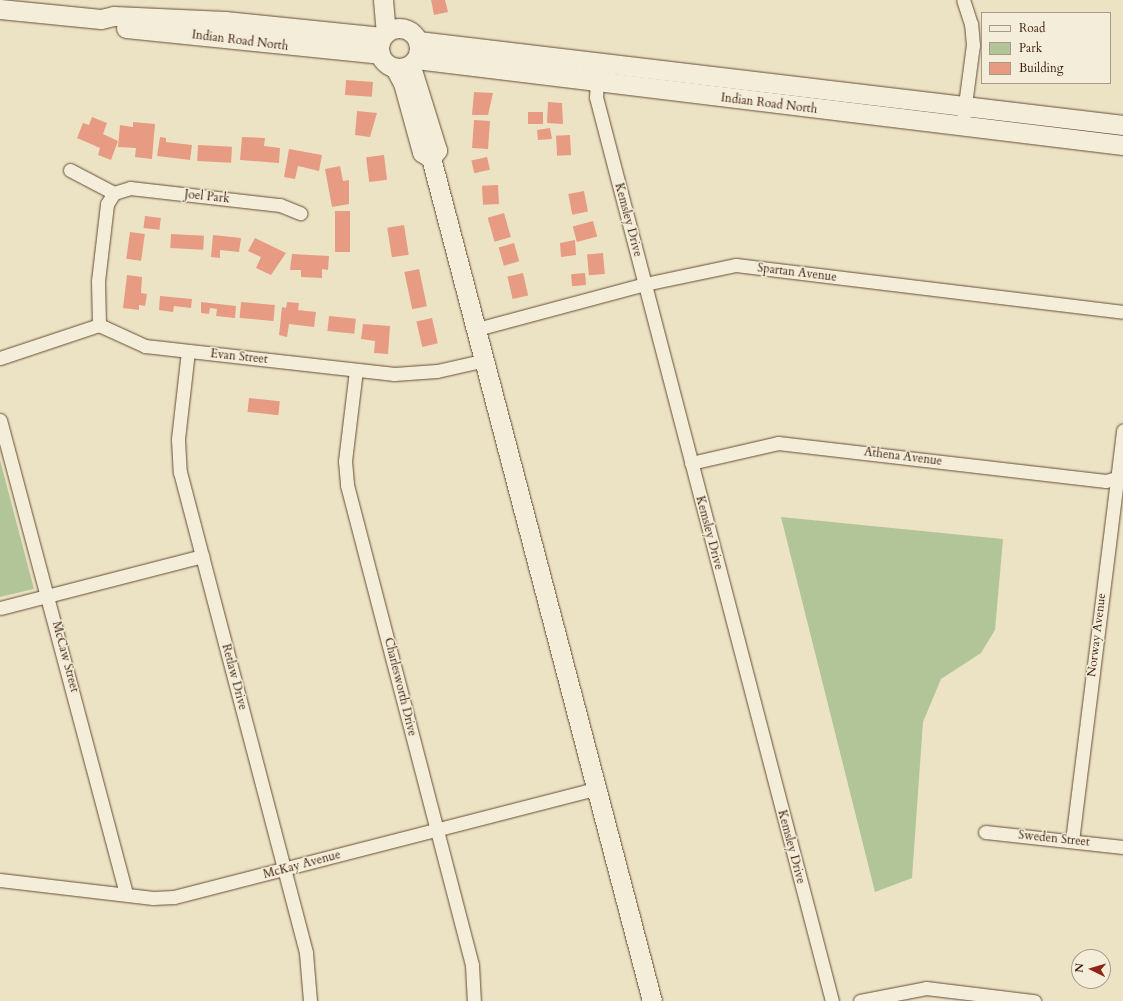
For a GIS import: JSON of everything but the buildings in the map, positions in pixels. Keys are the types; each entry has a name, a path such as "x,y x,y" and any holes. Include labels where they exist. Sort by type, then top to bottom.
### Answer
{"main road":[{"path":"383,0 388,38 408,64 437,150 431,158 486,360 652,1001"},
{"path":"388,38 396,0"},
{"name":"Indian Road North","path":"0,9 101,20 114,16 205,20 388,38"},
{"path":"388,38 418,41 408,64"},
{"name":"Indian Road North","path":"418,41 964,108 1123,125"},
{"name":"Indian Road North","path":"408,64 596,83 1123,145"}],"street":[{"path":"962,127 973,45 963,0"},
{"name":"Kemsley Drive","path":"598,64 596,97 832,1001"},
{"path":"0,358 99,325 98,281 107,204 114,193 70,170"},
{"name":"Joel Park","path":"114,193 138,189 280,205 300,213"},
{"name":"Spartan Avenue","path":"477,328 645,284 736,265 1123,312"},
{"name":"Evan Street","path":"99,325 136,343 188,351 356,370 416,374 486,360"},
{"name":"Retlaw Drive","path":"188,351 177,452 202,556 309,963 310,1001"},
{"name":"Charlesworth Drive","path":"356,370 346,481 472,965 474,1001"},
{"name":"McCaw Street","path":"0,420 49,595 126,895"},
{"name":"Norway Avenue","path":"1072,841 1120,478 1123,430"},
{"name":"Athena Avenue","path":"691,462 778,444 1120,478"},
{"path":"0,608 202,556"},
{"name":"McKay Avenue","path":"0,880 126,895 174,897 598,788"},
{"name":"Sweden Street","path":"986,832 1123,847"},
{"path":"860,1001 926,988 1034,1001"}],"green space":[{"path":"0,460 34,589 0,597"},
{"path":"781,517 1003,539 995,630 981,653 941,679 923,722 912,878 875,892"}]}
